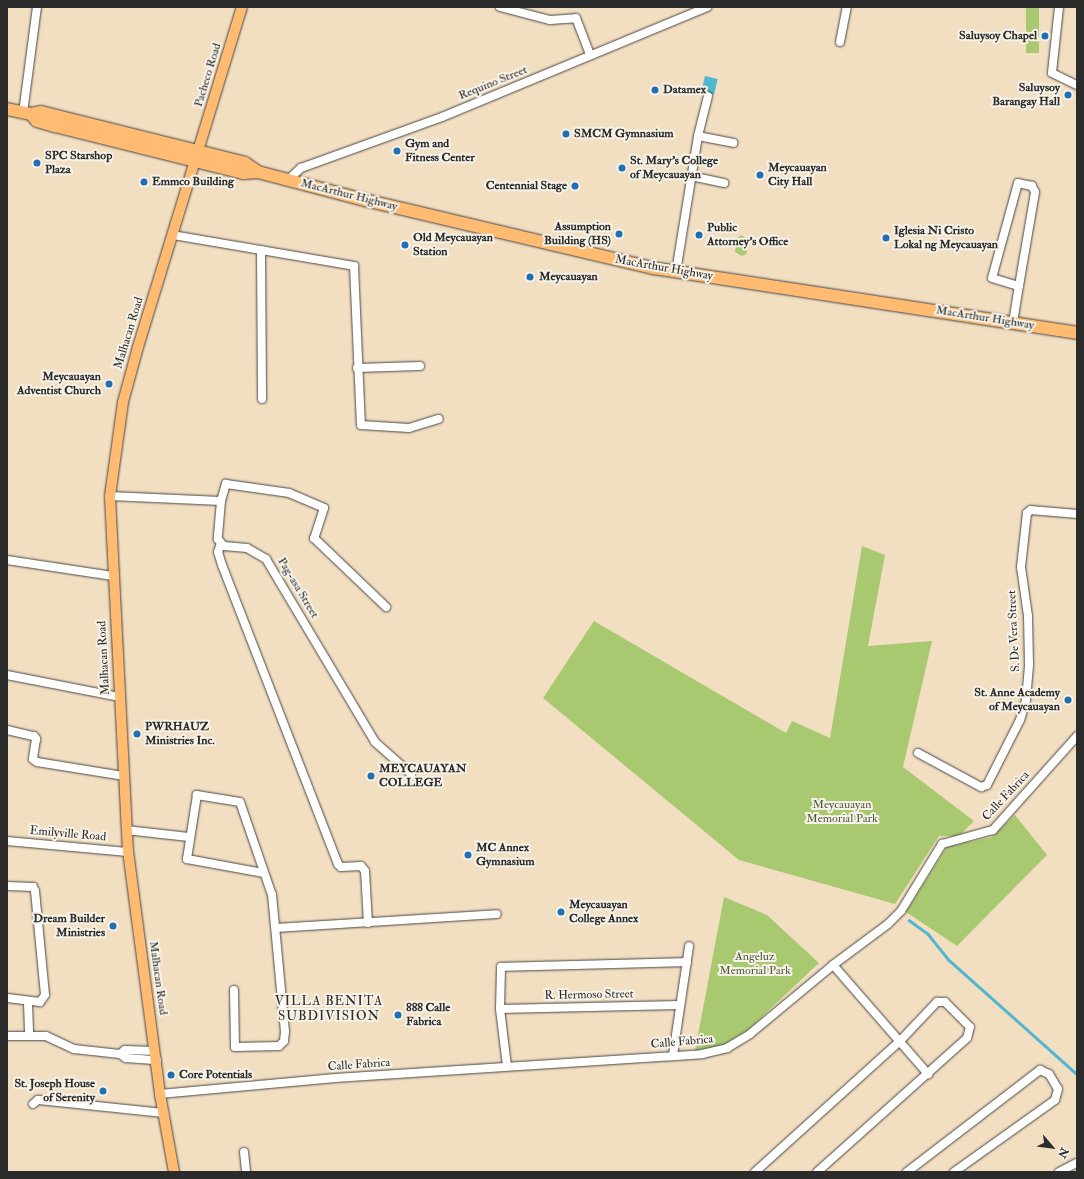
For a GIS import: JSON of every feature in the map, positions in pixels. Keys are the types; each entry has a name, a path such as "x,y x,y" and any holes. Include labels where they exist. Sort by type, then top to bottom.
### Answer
{"highway":[{"name":"MacArthur Highway","path":"7,109 27,114 41,112 197,156 243,173 258,172 573,250 676,272 1077,333"}],"main road":[{"name":"Pacheco Road","path":"197,156 242,7"},
{"name":"Malhacan Road","path":"174,1172 160,1094 128,852 110,496 123,402 197,156"}],"street":[{"path":"27,114 37,7"},
{"path":"500,7 550,20 576,18 590,55"},
{"name":"Requino Street","path":"288,180 302,168 442,117 707,7"},
{"path":"840,42 847,7"},
{"path":"1059,7 1052,73 1077,85"},
{"path":"676,272 698,136 708,96"},
{"path":"698,136 733,143"},
{"path":"691,176 724,183"},
{"path":"1013,323 1035,192 1032,186 1018,183 992,278 1019,286"},
{"path":"173,235 354,266 360,421 364,427 409,428 439,420"},
{"path":"261,250 262,399"},
{"path":"357,368 420,366"},
{"path":"368,923 365,871 361,866 341,867 338,864 222,565 218,552 220,543 218,539 220,501 226,484 289,493 324,508 314,538 386,607"},
{"path":"110,496 220,501"},
{"name":"S. De Vera Street","path":"918,754 981,787 987,785 1020,720 1026,700 1030,664 1028,616 1021,567 1027,513 1031,510 1077,514"},
{"name":"Pag-asa Street","path":"220,543 252,550 266,559 375,742 411,774"},
{"path":"7,560 113,576"},
{"path":"7,675 119,697"},
{"path":"7,730 34,736 36,739 33,759 37,762 123,776"},
{"name":"Calle Fabrica","path":"160,1094 507,1066 709,1054 738,1042 832,965 897,916 942,844 993,830 1077,736"},
{"path":"234,990 235,1047 279,1046 284,1041 285,1032 272,894 262,872 244,809 235,799 197,794 186,858 188,860 262,872"},
{"path":"126,830 189,837"},
{"name":"Emilyville Road","path":"7,841 128,852"},
{"path":"7,886 33,887 35,891 45,995 40,1002 28,1003 7,998"},
{"path":"276,928 497,914"},
{"path":"673,1055 679,1005 690,946"},
{"path":"507,1066 500,1009 499,969 504,965 687,962"},
{"path":"832,965 928,1074"},
{"path":"755,1172 900,1041 940,1001 970,1027 967,1038 817,1172"},
{"path":"28,1003 29,1036"},
{"name":"R. Hermoso Street","path":"500,1009 679,1005"},
{"path":"7,1036 46,1036 67,1048 120,1054 126,1058 156,1056"},
{"path":"907,1172 1040,1070 1049,1074 1058,1089 1056,1100 954,1172"},
{"path":"33,1104 38,1100 164,1113"},
{"path":"244,1152 246,1172"},
{"path":"1060,1172 1077,1163"}],"green space":[{"path":"1026,7 1039,7 1039,53 1026,53"},
{"path":"742,235 749,241 746,254 742,256 735,252 737,238"},
{"name":"Meycauayan Memorial Park","path":"862,546 885,555 868,646 932,641 903,767 974,821 959,836 939,836 895,904 739,860 543,698 594,621 786,733 792,721 830,738"},
{"path":"1015,815 1047,855 957,946 906,912 947,847 992,837"},
{"name":"Angeluz Memorial Park","path":"724,897 767,915 819,963 748,1030 719,1047 695,1051"}],"water":[{"path":"705,76 718,79 714,95 701,92"}],"waterway":[{"path":"909,920 928,934 949,960 1077,1074"}],"place":[{"name":"Saluysoy Chapel","path":"1045,36"},
{"name":"Datamex","path":"655,90"},
{"name":"Saluysoy Barangay Hall","path":"1068,95"},
{"name":"SMCM Gymnasium","path":"566,134"},
{"name":"Gym and Fitness Center","path":"397,151"},
{"name":"SPC Starshop Plaza","path":"37,163"},
{"name":"St. Mary's College of Meycauayan","path":"622,168"},
{"name":"Meycauayan City Hall","path":"760,175"},
{"name":"Emmco Building","path":"144,182"},
{"name":"Centennial Stage","path":"575,186"},
{"name":"Assumption Building (HS)","path":"619,234"},
{"name":"Public Attorney's Office","path":"699,235"},
{"name":"Iglesia Ni Cristo Lokal ng Meycauayan","path":"886,238"},
{"name":"Old Meycauayan Station","path":"405,245"},
{"name":"Meycauayan","path":"530,277"},
{"name":"Meycauayan Adventist Church","path":"109,384"},
{"name":"St. Anne Academy of Meycauayan","path":"1068,700"},
{"name":"PWRHAUZ Ministries Inc.","path":"137,734"},
{"name":"MEYCAUAYAN COLLEGE","path":"371,776"},
{"name":"MC Annex Gymnasium","path":"468,855"},
{"name":"Meycauayan College Annex","path":"561,912"},
{"name":"Dream Builder Ministries","path":"113,926"},
{"name":"888 Calle Fabrica","path":"398,1015"},
{"name":"Core Potentials","path":"171,1075"},
{"name":"St. Joseph House of Serenity","path":"103,1091"}],"district":[{"name":"VILLA BENITA SUBDIVISION","path":"329,1010"}]}
